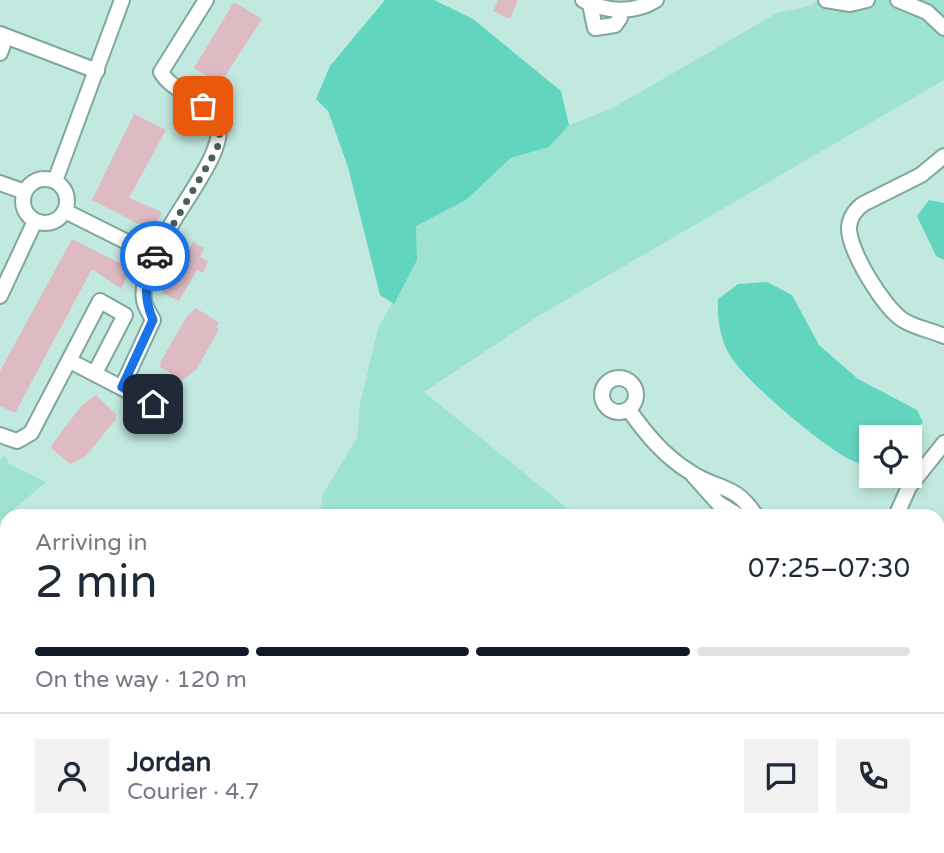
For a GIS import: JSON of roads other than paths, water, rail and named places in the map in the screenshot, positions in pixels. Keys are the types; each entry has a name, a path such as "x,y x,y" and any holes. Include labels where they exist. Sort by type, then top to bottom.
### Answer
{"street":[{"path":"55,181 122,0"},
{"path":"122,387 153,320 144,300 147,276 174,214 217,149 221,134 214,112 168,84 161,72 206,0"},
{"path":"587,2 619,10 642,7 656,0"},
{"path":"826,0 840,4 867,0"},
{"path":"898,0 927,12 944,28"},
{"path":"587,2 595,28 615,25 620,18 619,10"},
{"path":"0,53 3,35 97,71"},
{"path":"944,156 920,175 863,204 855,211 849,226 852,243 882,302 905,321 944,337"},
{"path":"41,179 55,181 67,197 65,211 55,221 35,221 25,212 25,192 41,179"},
{"path":"0,183 25,192"},
{"path":"65,211 155,256"},
{"path":"0,296 35,221"},
{"path":"0,435 17,440 30,433 100,300 125,315 94,373"},
{"path":"70,361 153,404"},
{"path":"629,410 659,449 692,474 718,503 728,509"},
{"path":"899,509 909,487 944,443"},
{"path":"692,474 739,493 751,509"}]}
